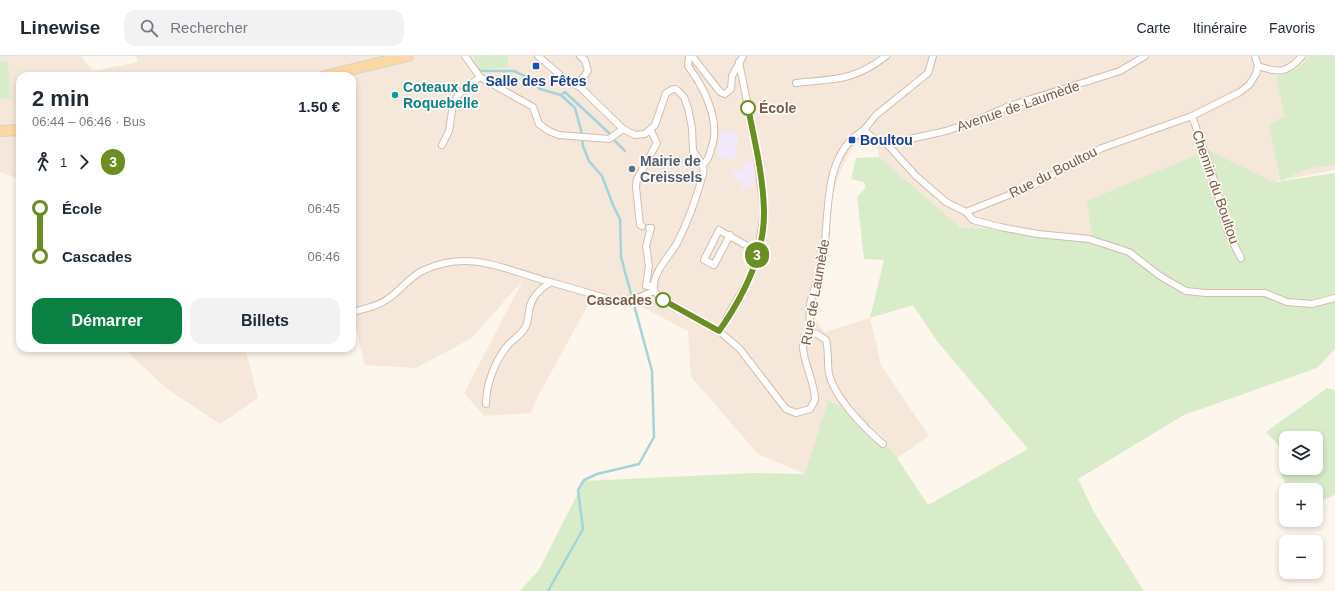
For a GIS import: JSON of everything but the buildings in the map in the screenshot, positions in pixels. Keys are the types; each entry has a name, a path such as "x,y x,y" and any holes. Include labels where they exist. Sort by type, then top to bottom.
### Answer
{"main road":[{"path":"341,72 408,56"},
{"path":"0,130 16,130"}],"street":[{"path":"465,56 480,77 533,107 539,124 549,131 559,135 609,139 623,129"},
{"path":"538,56 566,80 577,85 623,129 635,135 646,134 651,131 659,117 666,93 673,89 681,92 691,120 693,152 703,165"},
{"path":"577,85 588,71 585,60 580,56"},
{"path":"689,56 688,66 696,77 709,102 713,121 713,141 707,159 703,165 703,175 684,226 677,242 657,274 654,289 657,296 720,330 750,277 758,252 764,212 756,146 739,62"},
{"path":"692,56 720,92 725,94 730,89 732,76 743,56"},
{"path":"796,83 848,77 867,70 886,56"},
{"path":"933,56 928,73 876,115 864,130 874,139 887,144 916,176 946,202 966,212 973,220 1038,234 1089,239 1129,252 1160,276 1186,291 1206,293 1266,293 1287,302 1312,304 1335,298"},
{"name":"Avenue de Laumède","path":"887,144 946,131 973,122 1009,106 1120,71 1145,56"},
{"path":"1255,56 1258,66 1276,72 1285,69 1302,56"},
{"name":"Rue du Boultou","path":"966,212 1034,185 1102,148 1192,116 1240,92 1249,85 1256,74 1258,66"},
{"path":"442,144 449,131 453,104 459,94 480,77"},
{"name":"Chemin du Boultou","path":"1192,116 1212,173 1228,232 1241,258"},
{"name":"Rue de Laumède","path":"720,330 739,348 786,409 796,413 802,413 810,409 815,400 803,349 804,342 810,332 809,315 811,297 819,275 824,252 829,189 842,153 852,140 864,130"},
{"path":"651,131 657,143 637,179 636,187 640,225 651,228 646,251 649,266 646,286 654,289"},
{"path":"730,235 714,265 704,260 720,230 730,235 758,252"},
{"path":"356,311 388,299 416,274 425,269 446,262 478,261 494,264 614,301 632,299 654,289"},
{"path":"486,404 486,392 499,360 508,345 526,327 530,306 534,296 541,288 551,282"},
{"path":"810,332 817,334 826,340 829,374 836,388 858,420 882,444"}],"shaded area":[{"path":"0,56 81,56 93,71 138,62 136,56 1335,56 1335,170 1271,182 1208,150 1092,237 960,227 879,157 878,149 863,138 851,150 838,177 832,195 829,253 813,316 824,332 870,318 881,365 929,436 897,458 863,416 805,474 758,454 691,377 688,331 636,304 592,298 537,398 531,413 484,416 464,393 523,280 472,338 416,368 365,365 356,330 356,72 16,72 16,178 0,172"},
{"path":"720,131 738,133 735,160 717,157"},
{"path":"744,161 753,162 753,171 756,172 755,182 751,182 750,190 741,189 742,181 732,179 734,169 743,170"},
{"path":"127,352 246,352 258,398 220,424 167,389"}],"green space":[{"path":"473,56 507,56 509,67 481,70"},
{"path":"1310,56 1335,56 1335,165 1307,169 1282,181 1335,173 1335,349 1317,368 1184,415 1078,479 1094,512 1144,591 520,591 539,570 584,481 754,473 805,474 828,401 863,416 897,458 928,505 1028,449 937,341 913,305 870,318 884,260 864,259 857,197 866,187 864,182 851,179 856,158 879,157 960,227 1092,237 1087,201 1208,150 1271,181 1281,182 1269,126 1285,116 1276,76 1286,74 1295,69"},
{"path":"0,61 8,61 10,99 0,99"},
{"path":"1327,388 1335,390 1335,495 1323,500 1323,483 1286,483 1282,475 1323,475 1323,431 1279,431 1279,446 1266,432"}],"waterway":[{"path":"475,65 480,71 514,71 529,78 540,89 561,95 575,108 581,130 583,146 589,161 602,176 620,219 621,257 652,371 654,437 639,464 597,474 584,480 578,490 583,529 548,591"},
{"path":"561,95 565,92 610,134"},
{"path":"615,141 625,151"}],"bus line":[{"name":"3","path":"663,300 719,331 750,277 758,252 764,212 756,146 748,108"}],"place":[{"name":"Salle des Fêtes","path":"536,66"},
{"name":"Coteaux de Roquebelle","path":"395,95"},
{"name":"École","path":"748,108"},
{"name":"Boultou","path":"852,140"},
{"name":"Mairie de Creissels","path":"632,169"},
{"name":"Cascades","path":"663,300"}]}
